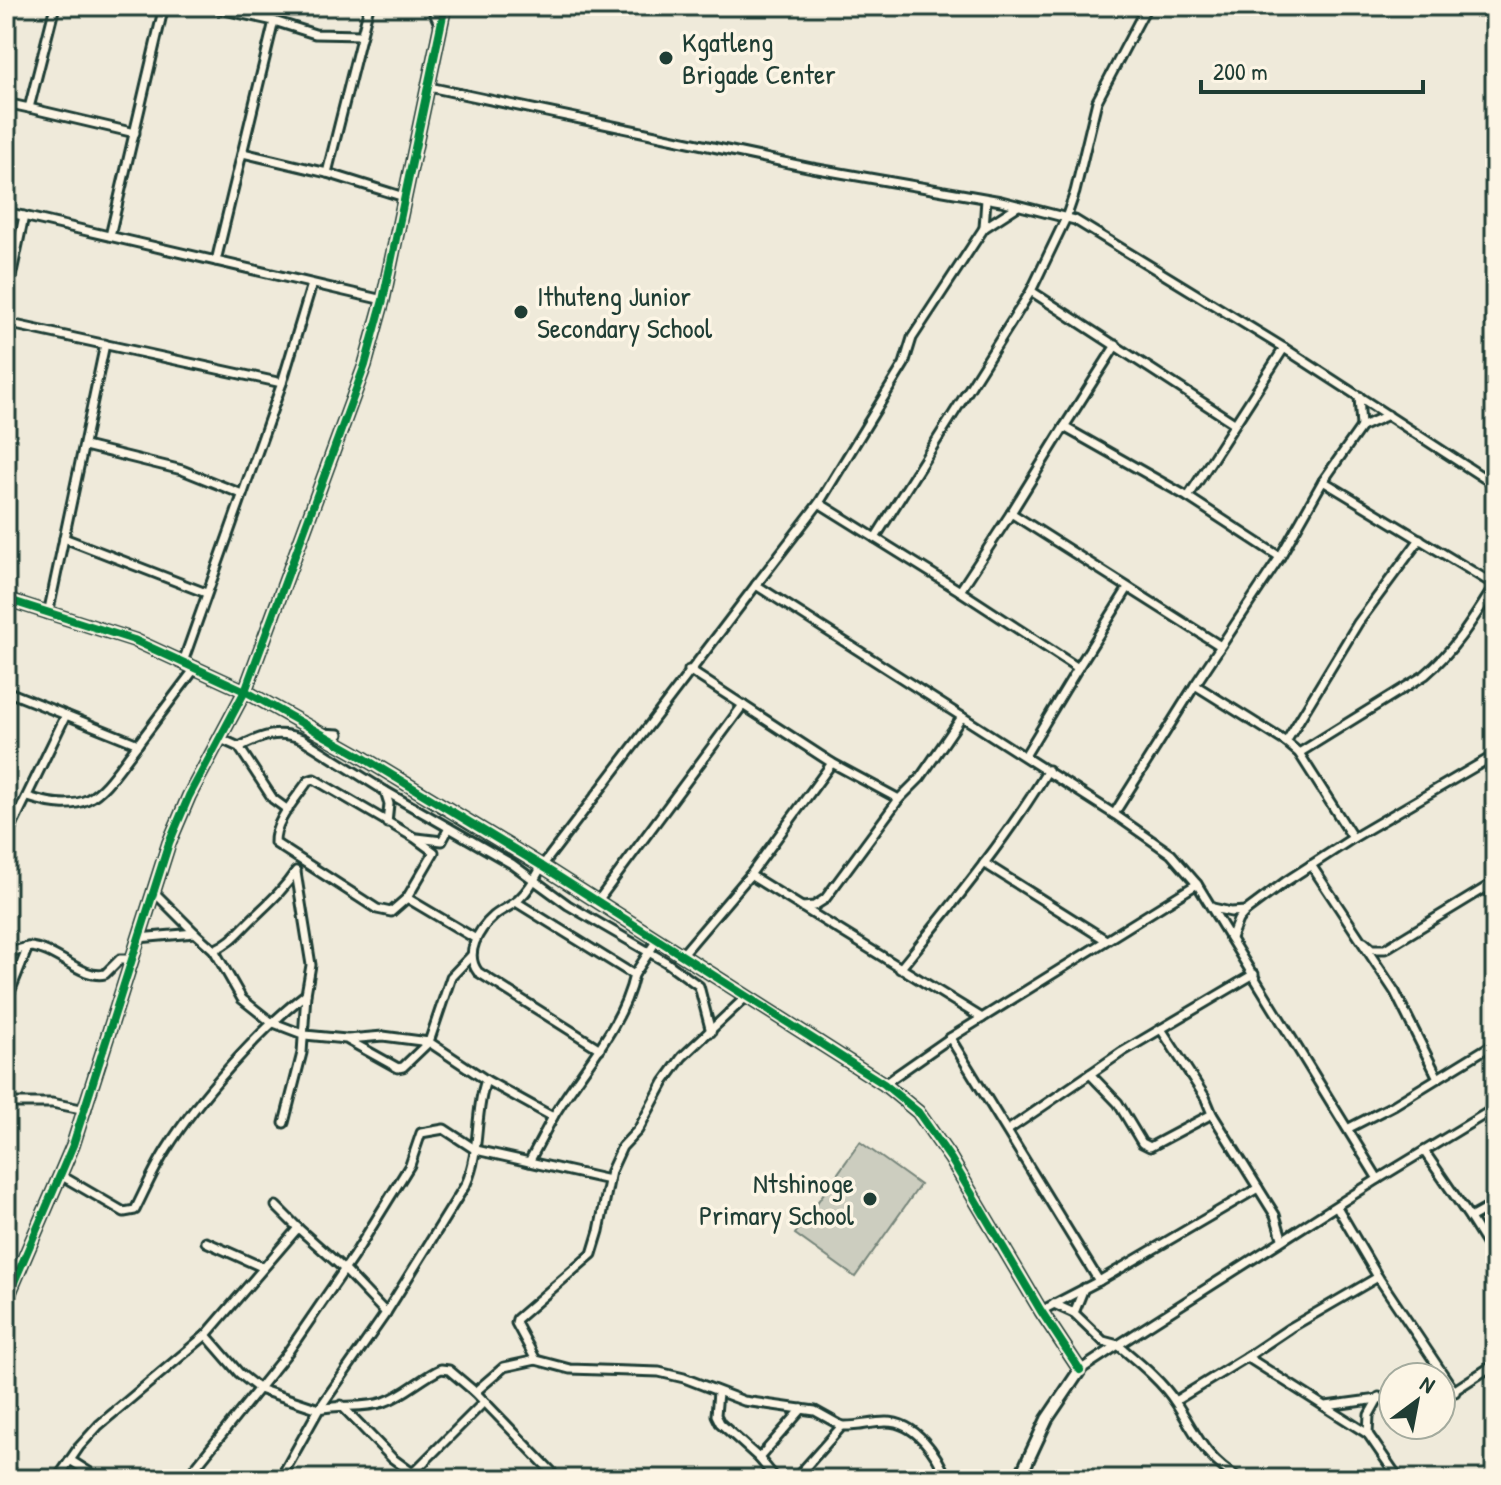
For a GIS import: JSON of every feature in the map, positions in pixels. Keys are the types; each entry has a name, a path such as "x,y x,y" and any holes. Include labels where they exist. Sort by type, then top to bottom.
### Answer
{"street":[{"path":"29,108 55,6"},
{"path":"110,236 164,6"},
{"path":"206,6 315,34 362,35"},
{"path":"327,173 369,6"},
{"path":"431,6 440,27"},
{"path":"6,1301 62,1176 86,1110 153,891 178,822 245,691 356,391 383,300 445,6"},
{"path":"875,538 1031,291 1066,218 1097,101 1147,6"},
{"path":"216,261 274,21"},
{"path":"429,87 812,168 986,199 1066,218 1083,225 1284,348 1495,485"},
{"path":"6,103 135,133"},
{"path":"243,153 327,173 404,197"},
{"path":"984,228 986,199"},
{"path":"600,1049 478,972 471,956 476,939 493,917 516,902 533,881 689,670 819,503 904,364 912,338 984,228 1018,206"},
{"path":"6,212 383,300"},
{"path":"6,301 24,216"},
{"path":"183,662 282,383 312,284"},
{"path":"1031,291 1234,423"},
{"path":"6,323 282,383"},
{"path":"48,614 105,344"},
{"path":"960,591 1116,345"},
{"path":"1188,497 1284,348"},
{"path":"1359,396 1361,427"},
{"path":"1114,814 1219,645 1280,557 1323,481 1361,427 1388,415"},
{"path":"1064,427 1188,497 1280,557"},
{"path":"85,446 182,470 242,494"},
{"path":"1299,753 1425,675 1443,660 1495,585 1323,481"},
{"path":"819,503 1078,668"},
{"path":"1011,513 1219,645"},
{"path":"64,538 206,593"},
{"path":"1286,742 1352,633 1420,539"},
{"path":"756,585 1048,770 1171,854 1213,908 1378,1179"},
{"path":"1025,756 1128,588"},
{"path":"6,599 134,640 245,691 542,866 884,1084 918,1112 951,1159 1041,1311 1080,1370"},
{"path":"28,797 53,805 73,805 85,802 102,789 196,667"},
{"path":"689,670 832,763 899,799"},
{"path":"1195,685 1299,753 1353,838"},
{"path":"6,691 138,744"},
{"path":"597,902 743,705"},
{"path":"6,839 66,715"},
{"path":"801,907 814,906 825,899 899,799 920,778 962,717"},
{"path":"239,747 257,738 287,732 512,864 568,905 699,986 711,1032"},
{"path":"319,733 339,734"},
{"path":"221,739 239,747 273,799 288,810"},
{"path":"1231,938 1238,920 1246,911 1311,865 1495,755"},
{"path":"682,955 750,875 832,763"},
{"path":"900,969 984,863 1048,770"},
{"path":"434,852 314,779 308,781 288,810 274,839 281,849 301,862 377,909 391,912 407,898 449,828"},
{"path":"385,791 389,804 387,823"},
{"path":"415,838 442,841"},
{"path":"214,950 231,942 272,903 301,862"},
{"path":"984,863 1106,940"},
{"path":"1311,865 1395,992 1438,1078"},
{"path":"284,1123 305,1035 306,994 311,965 296,872"},
{"path":"750,875 982,1018"},
{"path":"884,1084 950,1038 1197,884"},
{"path":"1356,936 1372,949 1385,949 1491,884 1495,901"},
{"path":"153,891 214,950 242,999 271,1022 305,1035 346,1039 383,1036 429,1042 486,1080 553,1117"},
{"path":"407,898 476,939"},
{"path":"516,902 634,975"},
{"path":"1213,908 1246,911"},
{"path":"138,938 195,933"},
{"path":"529,1162 553,1117 600,1049 632,987 634,975 657,940"},
{"path":"6,953 28,947 50,950 92,975 105,974 120,959 132,959"},
{"path":"6,1002 28,947"},
{"path":"346,1039 398,1068 403,1067 429,1042 451,977 471,956"},
{"path":"1008,1130 1090,1074 1254,974"},
{"path":"62,1176 124,1212 135,1210 167,1148 204,1100 271,1022 306,994"},
{"path":"536,1360 516,1323 517,1319 592,1254 615,1159 638,1130 664,1082 682,1057 746,997"},
{"path":"1161,1029 1275,1215 1282,1238"},
{"path":"950,1038 1099,1281"},
{"path":"1349,1128 1495,1043"},
{"path":"1090,1074 1118,1103 1142,1143 1150,1147 1212,1114"},
{"path":"280,1479 319,1409 386,1313 466,1184 472,1171 479,1107 486,1080"},
{"path":"6,1103 52,1103 86,1110"},
{"path":"1019,1479 1047,1419 1080,1370 1282,1238 1495,1108"},
{"path":"186,1479 288,1352 410,1165 421,1133 444,1129 476,1150 609,1180"},
{"path":"1424,1151 1495,1258"},
{"path":"1041,1311 1099,1281 1258,1188"},
{"path":"1470,1218 1495,1204"},
{"path":"276,1206 386,1313"},
{"path":"1337,1207 1378,1277 1434,1361"},
{"path":"57,1479 99,1425 206,1335 298,1228"},
{"path":"206,1242 262,1267"},
{"path":"1175,1401 1378,1277"},
{"path":"1074,1313 1084,1288"},
{"path":"1054,1304 1074,1313 1103,1341 1118,1345 1175,1401 1203,1449 1220,1466 1240,1479"},
{"path":"206,1335 239,1373 259,1389 319,1409 340,1404 375,1405 441,1369 449,1370 475,1392 551,1471 555,1479"},
{"path":"1247,1357 1368,1434 1399,1479"},
{"path":"475,1392 504,1367 536,1360 570,1369 659,1372 744,1401 825,1415 842,1426 888,1422 912,1429 937,1459 946,1479"},
{"path":"1457,1391 1495,1364"},
{"path":"718,1392 716,1415 720,1423 759,1458 776,1479"},
{"path":"1326,1406 1377,1397"},
{"path":"1368,1434 1369,1415 1377,1401"},
{"path":"340,1404 392,1458 411,1472 483,1403"},
{"path":"759,1458 802,1409"},
{"path":"795,1479 842,1426"},
{"path":"70,1460 100,1479"}],"shaded area":[{"path":"860,1142 920,1185 855,1277 795,1234"}],"cycle path":[{"path":"6,1301 73,1145 169,843 189,796 245,691 365,365 383,300 445,6"},
{"path":"6,599 134,640 245,691 357,754 542,866 884,1084 918,1112 951,1159 1041,1311 1080,1370"}],"place":[{"name":"Kgatleng Brigade Center","path":"666,58"},
{"name":"Ithuteng Junior Secondary School","path":"521,312"},
{"name":"Ntshinoge Primary School","path":"870,1199"}]}
